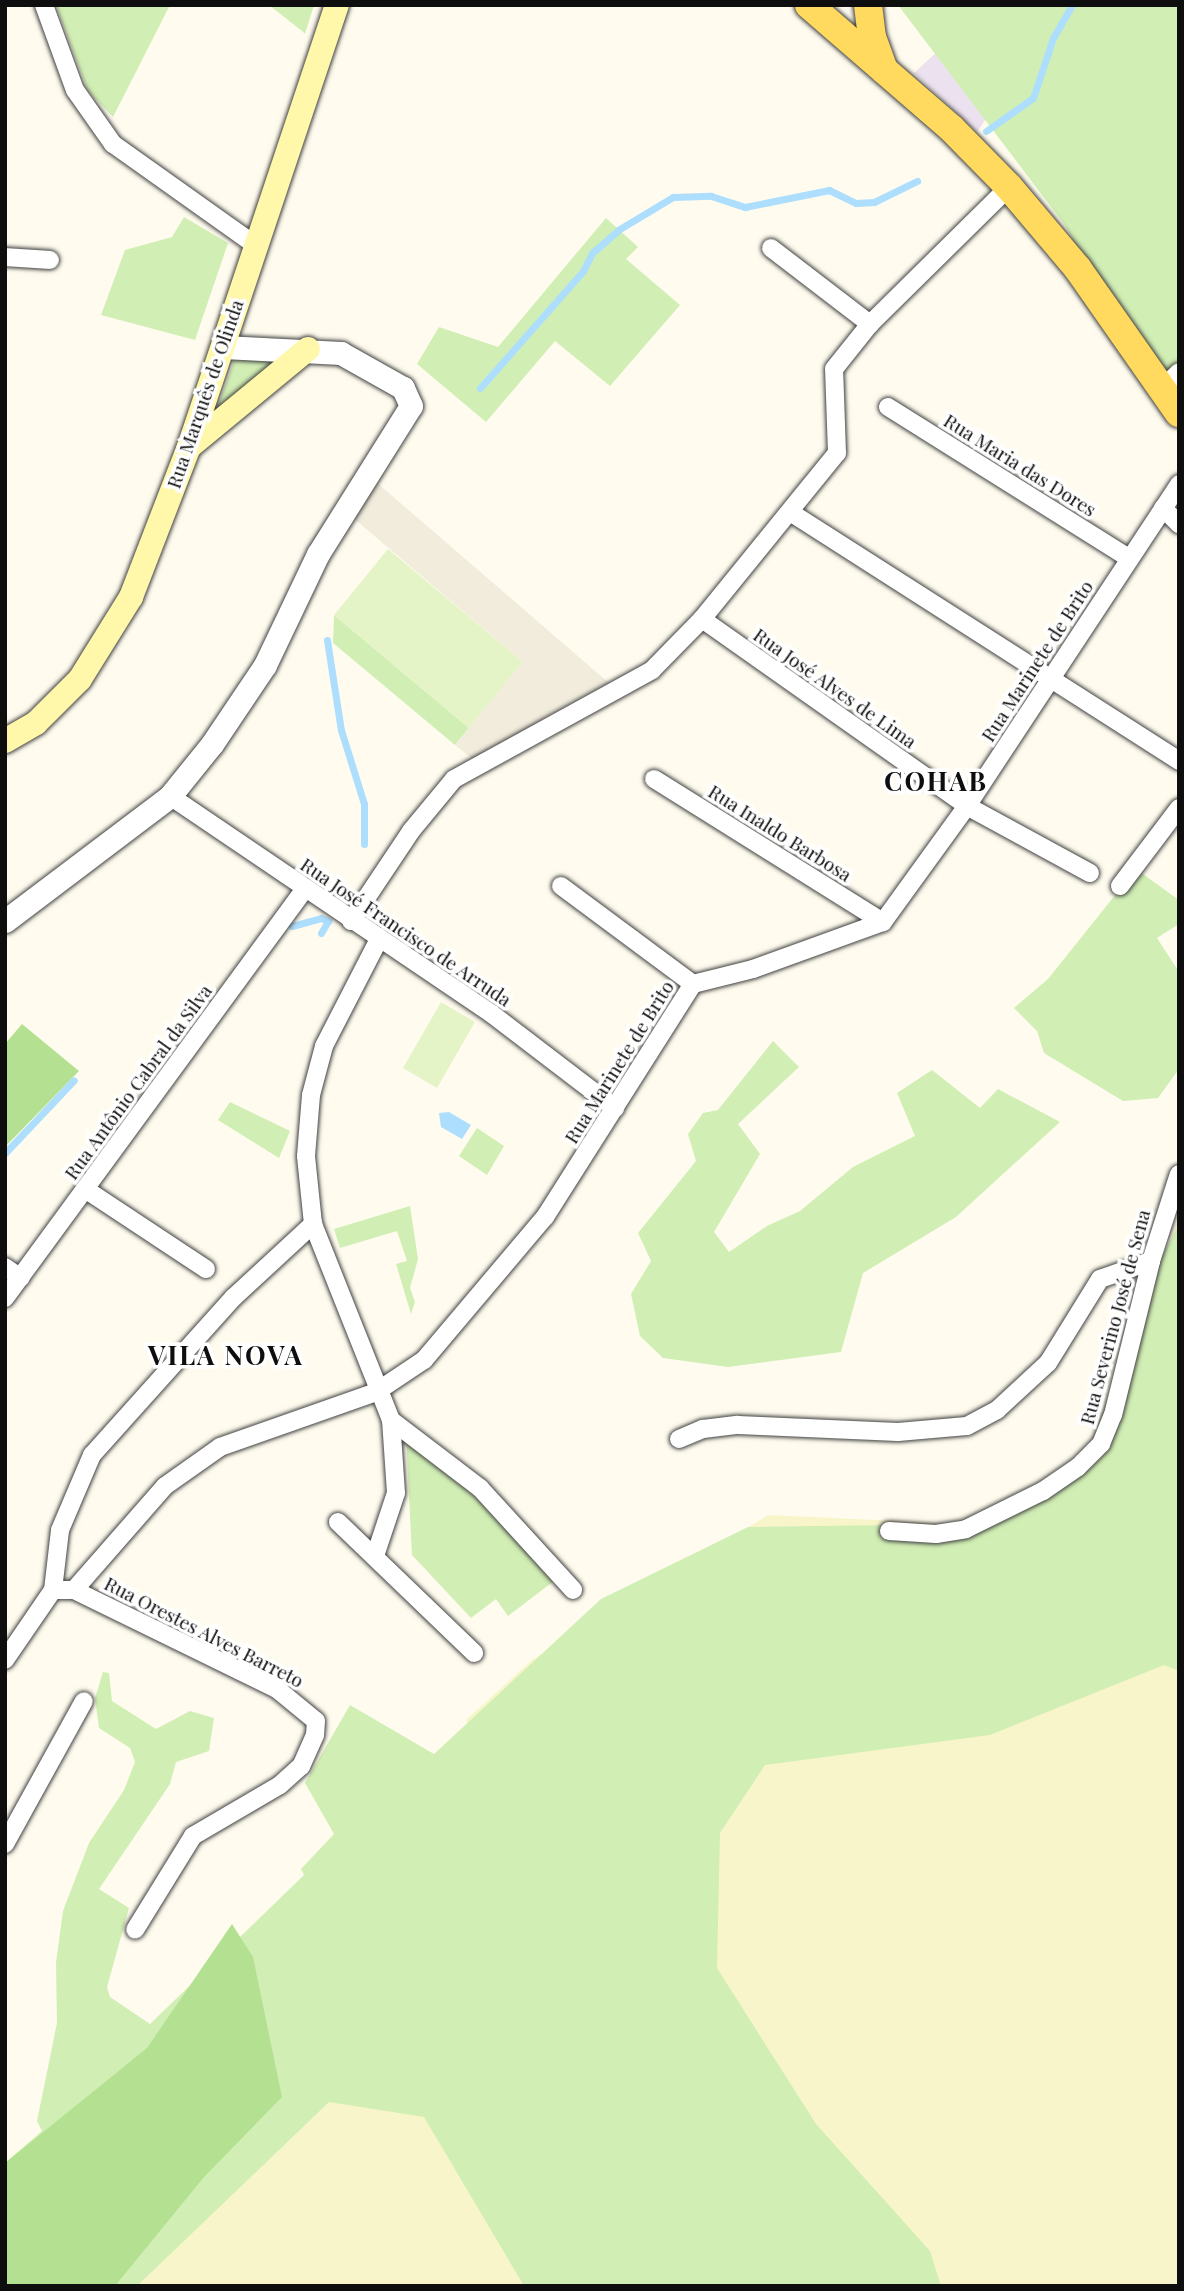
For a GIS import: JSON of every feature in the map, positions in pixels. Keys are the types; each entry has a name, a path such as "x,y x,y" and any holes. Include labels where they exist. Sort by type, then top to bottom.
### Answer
{"main road":[{"name":"Rua Marquês de Olinda","path":"5,741 52,709 99,654 131,597 189,447 337,5"},
{"path":"809,5 952,129 1009,187 1171,379 1179,413"},
{"path":"868,5 872,37 885,73"},
{"path":"189,447 308,349"}],"street":[{"path":"44,5 75,90 113,144 255,245"},
{"path":"345,918 453,779 642,677 702,619 837,453 834,369 870,324 1009,187"},
{"path":"771,248 870,324"},
{"path":"5,257 50,260"},
{"path":"5,920 170,796 265,665 318,554 411,406 403,388 353,357 308,349 223,347"},
{"name":"Rua Maria das Dores","path":"888,407 1129,558"},
{"name":"Rua Marinete de Brito","path":"74,1590 130,1522 193,1464 235,1440 376,1392 424,1360 486,1292 545,1217 693,984 753,969 883,922 967,806 1179,484"},
{"path":"1163,509 1179,524"},
{"path":"790,512 1050,681 1179,761"},
{"name":"Rua José Alves de Lima","path":"702,619 967,806 1090,873"},
{"name":"Rua Inaldo Barbosa","path":"654,779 883,922"},
{"name":"Rua José Francisco de Arruda","path":"170,796 345,918 492,1014 615,1108"},
{"path":"1119,886 1179,808"},
{"path":"561,886 693,984"},
{"name":"Rua Antônio Cabral da Silva","path":"5,1298 304,890"},
{"path":"375,1556 396,1493 391,1420 376,1392 313,1224 306,1165 311,1095 324,1046 379,939"},
{"name":"Rua Severino José de Sena","path":"889,1531 936,1534 966,1529 1043,1490 1093,1452 1113,1415 1150,1261 1179,1174"},
{"path":"85,1189 206,1269"},
{"path":"5,1660 53,1590 60,1530 92,1455 234,1297 313,1224"},
{"path":"678,1439 703,1429 738,1425 898,1432 967,1426 997,1410 1048,1363 1100,1279 1150,1261"},
{"path":"5,1267 21,1278"},
{"path":"391,1420 480,1488 573,1590"},
{"path":"338,1522 474,1653"},
{"path":"53,1590 74,1590"},
{"name":"Rua Orestes Alves Barreto","path":"74,1590 277,1689 300,1703 316,1721 315,1735 301,1766 280,1785 193,1836 135,1930"},
{"path":"5,1844 84,1701"}],"shaded area":[{"path":"966,25 1012,81 977,132 914,73"},
{"path":"368,475 609,683 547,716 515,743 478,763 455,745 523,662 345,511"},
{"path":"1179,1218 1179,2286 802,2286 488,1772 466,1720 532,1660 768,1515 964,1524 1081,1469"},
{"path":"253,1957 687,2286 115,2286"}],"green space":[{"path":"56,5 170,5 113,117 88,91"},
{"path":"269,5 314,5 305,34 302,31"},
{"path":"898,5 1179,5 1179,425 1064,224"},
{"path":"184,217 228,243 195,340 101,315 125,250 172,237"},
{"path":"606,218 638,247 626,259 680,305 610,386 555,341 486,422 417,364 439,327 498,347"},
{"path":"288,357 215,414 235,358"},
{"path":"388,549 523,662 469,728 334,615"},
{"path":"334,615 469,728 455,745 333,643"},
{"path":"1136,869 1179,900 1179,924 1157,938 1179,972 1179,1069 1158,1098 1123,1101 1044,1053 1037,1031 1014,1008 1048,979"},
{"path":"441,1002 475,1022 437,1088 403,1068"},
{"path":"22,1024 79,1071 5,1147 5,1044"},
{"path":"773,1041 799,1067 738,1124 760,1154 714,1232 729,1252 767,1226 800,1211 853,1167 915,1136 897,1093 932,1070 980,1108 998,1089 1060,1122 956,1217 863,1273 841,1352 728,1367 663,1358 640,1336 631,1294 651,1261 638,1233 696,1161 688,1134 703,1113 718,1110"},
{"path":"230,1102 290,1131 279,1158 218,1120"},
{"path":"477,1128 504,1146 487,1175 459,1156"},
{"path":"410,1206 418,1259 410,1288 415,1302 411,1314 396,1264 407,1261 397,1231 340,1248 334,1229"},
{"path":"1179,1225 1179,1671 1164,1665 990,1735 765,1765 720,1833 717,1968 816,2124 930,2251 941,2286 524,2286 424,2117 329,2102 137,2286 5,2286 5,2163 42,2131 37,2121 57,2023 56,1963 63,1911 89,1843 124,1790 135,1762 130,1748 99,1728 95,1698 103,1672 109,1673 112,1701 156,1729 190,1711 214,1718 209,1751 176,1762 170,1784 99,1889 129,1908 107,1987 110,1997 150,2024 304,1875 301,1869 334,1834 305,1783 350,1705 434,1754 601,1599 748,1527 964,1524 1081,1469 1159,1261"},
{"path":"406,1436 514,1525 554,1581 508,1616 496,1599 471,1618 412,1555"},
{"path":"232,1924 253,1957 282,2097 204,2177 115,2286 5,2286 5,2163 147,2048"}],"water":[{"path":"449,1112 471,1125 462,1139 441,1127 439,1113"}],"waterway":[{"path":"986,131 1033,98 1053,38 1072,5"},
{"path":"480,388 583,271 592,253 618,230 673,197 711,196 745,207 829,190 856,203 874,202 917,181"},
{"path":"327,640 341,730 364,804 364,844"},
{"path":"292,926 321,918 328,921 321,933"},
{"path":"5,1153 74,1080"}],"district":[{"name":"COHAB","path":"936,781"},
{"name":"VILA NOVA","path":"226,1355"}]}
